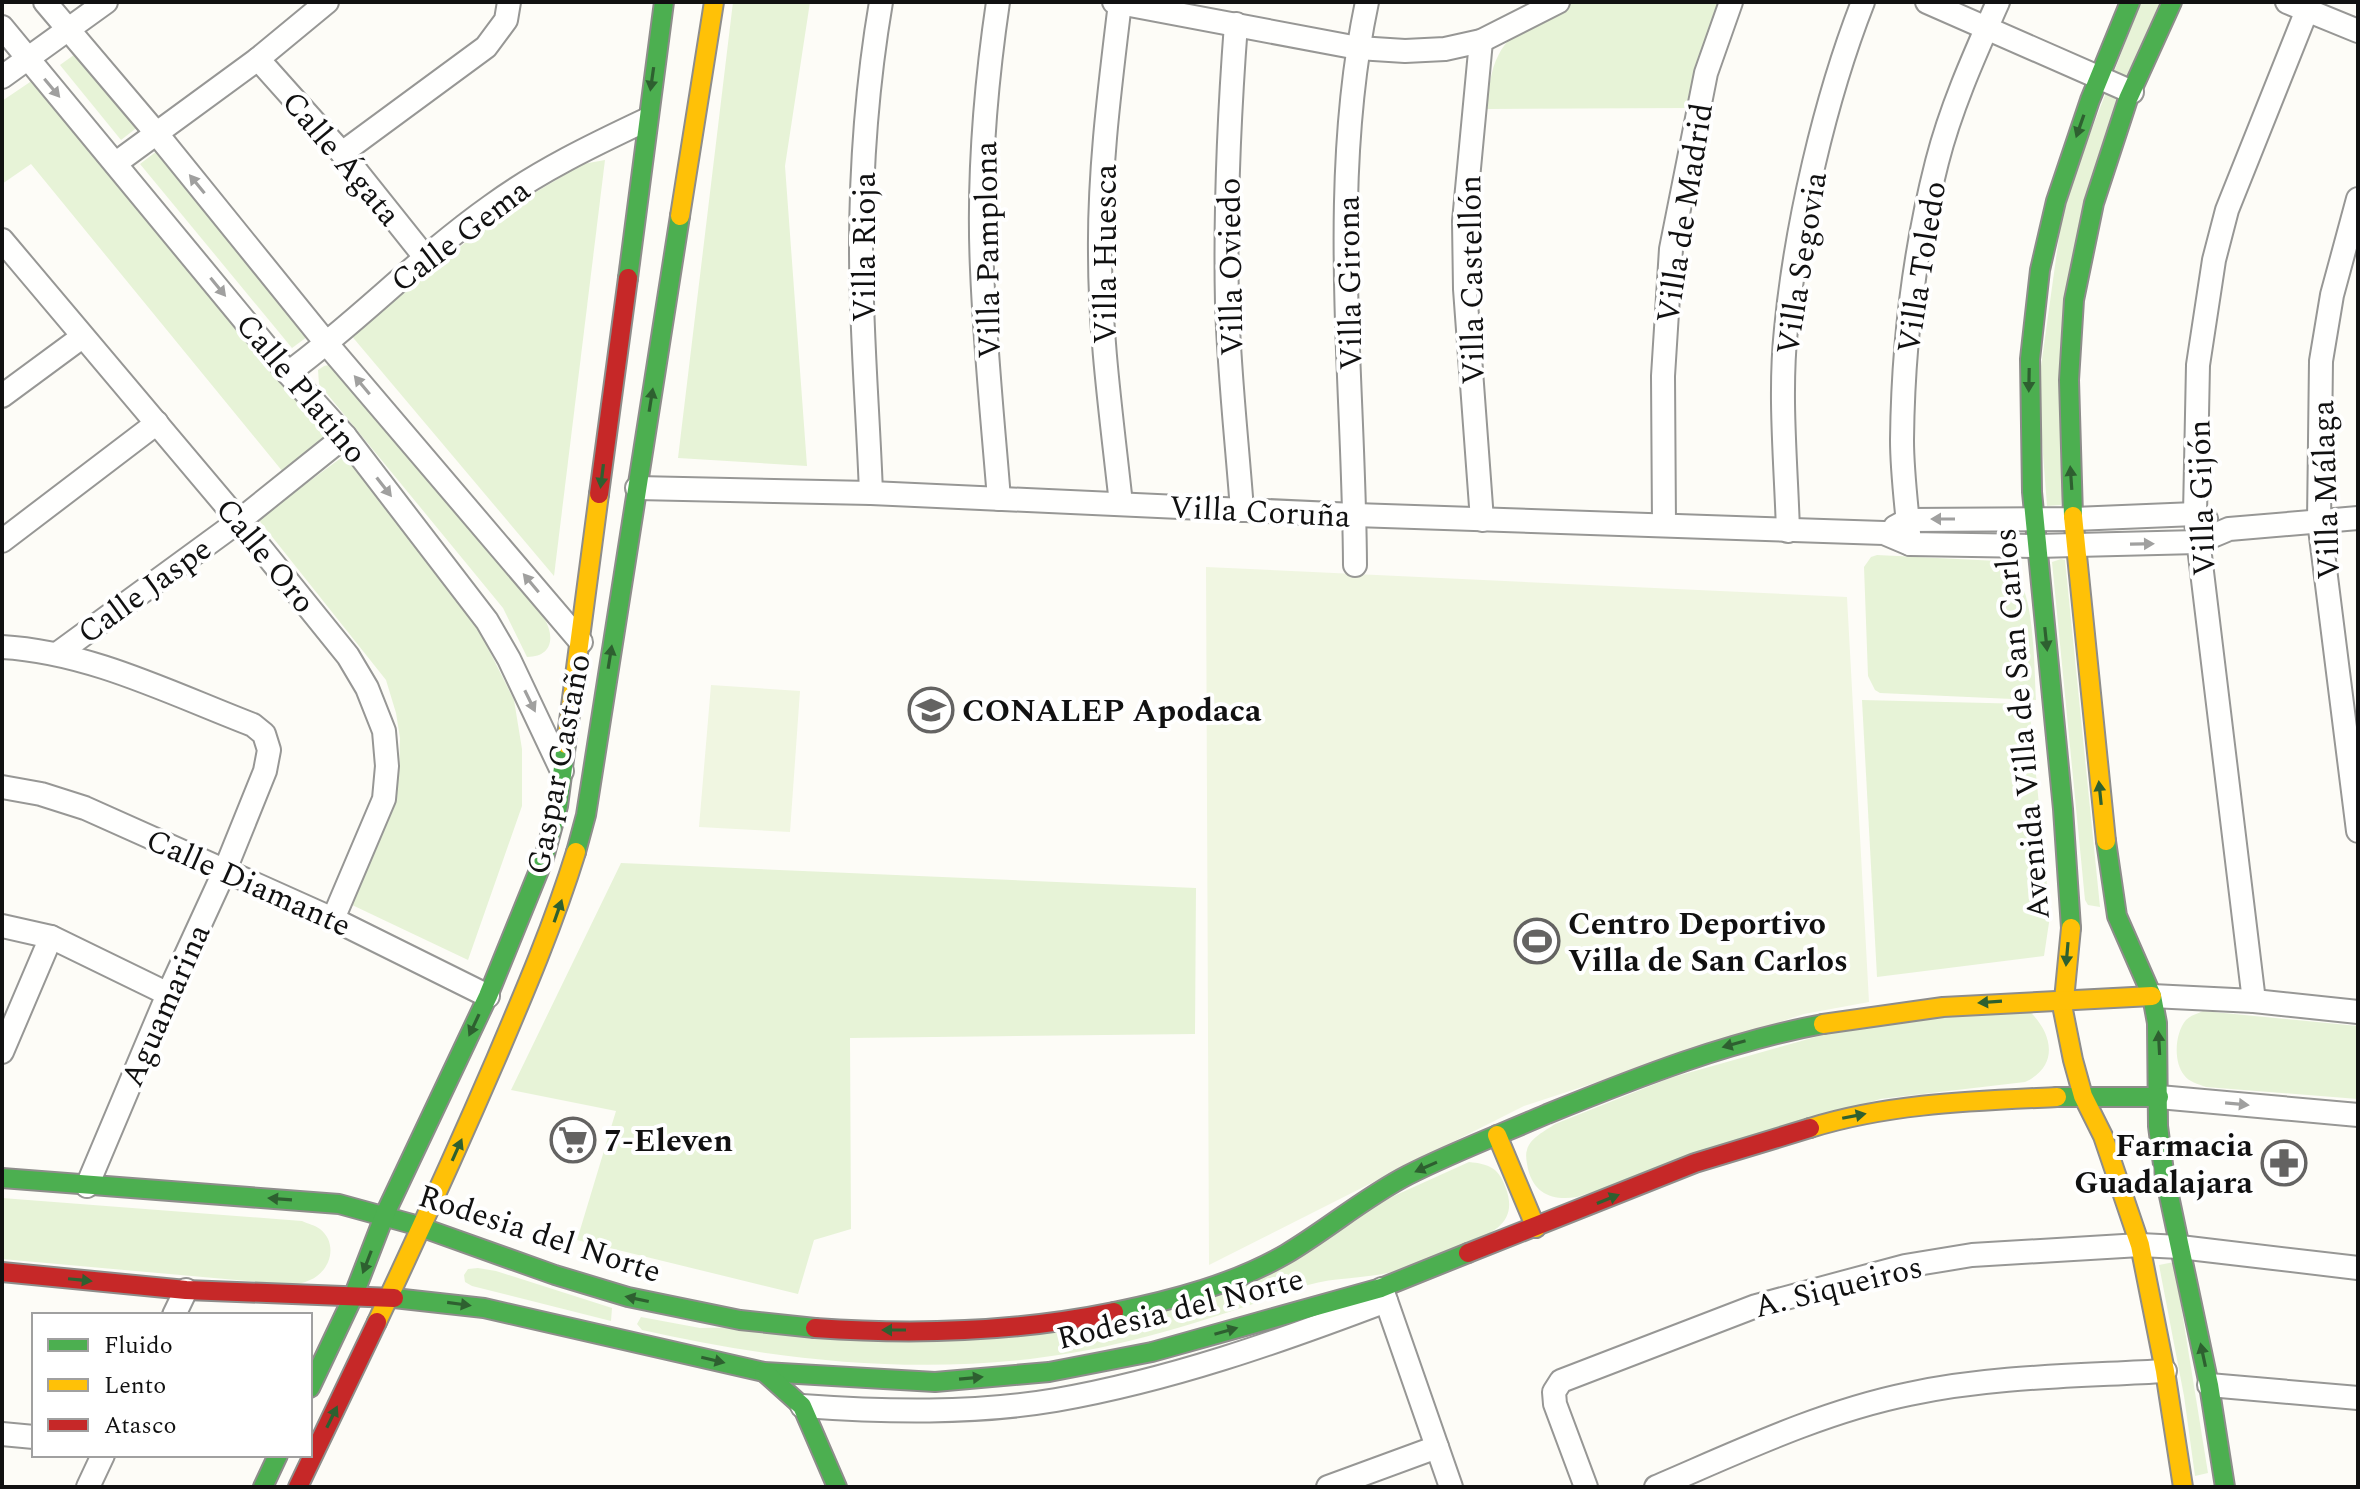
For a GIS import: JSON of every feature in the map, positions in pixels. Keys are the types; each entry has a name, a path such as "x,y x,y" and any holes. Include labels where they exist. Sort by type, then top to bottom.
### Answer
{"street":[{"name":"Calle Platino","path":"45,2 157,134 327,344 581,642"},
{"path":"2,77 106,2"},
{"path":"116,163 258,59 327,2"},
{"path":"342,153 486,47 506,20 509,2"},
{"name":"Gaspar Castaño","path":"312,1384 353,1297 385,1214 488,996 544,858 558,806 646,120 664,2"},
{"name":"Gaspar Castaño","path":"298,1487 422,1228 555,921 573,868 586,815 714,2"},
{"name":"Villa Rioja","path":"871,493 861,250 864,147 872,56 881,2"},
{"name":"Villa Pamplona","path":"998,2 988,68 982,155 982,268 999,499"},
{"path":"1117,2 1358,48 1445,49 1481,41 1558,2"},
{"name":"Villa Huesca","path":"1117,2 1105,134 1100,252 1103,331 1121,504"},
{"name":"Villa Girona","path":"1355,565 1346,199 1358,48 1367,2"},
{"name":"Villa de Madrid","path":"1664,525 1663,376 1671,249 1706,73 1731,2"},
{"name":"Villa Segovia","path":"1788,531 1784,375 1786,330 1805,213 1824,130 1847,41 1863,2"},
{"path":"1927,2 2132,92"},
{"name":"Villa Toledo","path":"1910,544 1902,442 1905,366 1916,253 1938,159 1998,2"},
{"name":"Avenida Villa de San Carlos","path":"2130,2 2096,78 2066,167 2040,271 2030,357 2030,482 2036,546 2095,918 2152,996 2159,1038 2158,1126 2164,1172 2209,1385 2225,1487"},
{"name":"Avenida Villa de San Carlos","path":"2172,2 2132,92 2094,203 2074,300 2069,380 2075,546 2108,863 2095,918 2064,998 2063,1010 2083,1096 2103,1136 2140,1245 2165,1371 2183,1487"},
{"path":"2297,6 2358,31"},
{"name":"Villa Gijón","path":"2254,1001 2195,514 2198,365 2214,260 2227,210 2297,6"},
{"name":"Villa Oviedo","path":"1236,24 1229,115 1227,249 1242,510"},
{"name":"Calle Platino","path":"2,27 288,373 345,436 487,621 563,774"},
{"name":"Villa Castellón","path":"1481,41 1464,221 1465,289 1482,520"},
{"name":"Calle Ágata","path":"258,59 342,153 425,257"},
{"name":"Calle Gema","path":"288,373 327,344 425,257 492,205 592,145 646,120"},
{"name":"Villa Málaga","path":"2358,199 2332,295 2321,361 2319,521 2358,831"},
{"name":"Calle Oro","path":"2,241 239,521 348,656 367,688 384,731 387,766 384,799 333,919"},
{"path":"2,396 82,337"},
{"path":"2,541 157,423"},
{"name":"Calle Jaspe","path":"57,654 239,521 345,436"},
{"name":"Villa Coruña","path":"637,488 871,493 1355,515 1884,533 1910,544 2075,546 2198,542 2229,529 2358,518"},
{"name":"Villa Coruña","path":"1884,533 1908,520 2074,519 2195,514 2229,529"},
{"path":"2,647 57,654"},
{"name":"Aguamarina","path":"57,654 95,663 253,725 264,734 269,750 265,771 225,870 168,994 87,1186"},
{"name":"Calle Diamante","path":"2,787 41,794 85,808 333,919 488,996"},
{"path":"2,926 51,937 168,994"},
{"path":"4,1045 51,937"},
{"path":"2152,996 2254,1001 2358,1012"},
{"name":"Rodesia del Norte","path":"2,1178 339,1204 385,1214 501,1257 629,1298 745,1320 844,1330 968,1330 1025,1325 1143,1306 1248,1272 1283,1255 1360,1202 1397,1182 1497,1135 1653,1071 1735,1043 1893,1012 1966,1004 2152,996"},
{"name":"Rodesia del Norte","path":"2,1272 186,1290 440,1301 484,1308 764,1372 935,1382 1049,1372 1152,1352 1384,1294 1695,1163 1841,1118 1897,1108 1968,1101 2083,1096 2159,1097"},
{"path":"2159,1097 2358,1115"},
{"path":"1497,1135 1536,1228"},
{"name":"A. Siqueiros","path":"1586,1487 1555,1404 1554,1392 1561,1381 1756,1306 1905,1266 1972,1255 2140,1245 2358,1268"},
{"path":"175,1313 186,1290"},
{"path":"802,1406 869,1411 952,1409 1053,1400 1149,1381 1255,1349 1384,1294 1451,1487"},
{"path":"1656,1487 1784,1433 1907,1394 1994,1381 2165,1371"},
{"path":"764,1372 802,1406 837,1487"},
{"path":"2209,1385 2358,1398"},
{"path":"2,1434 32,1437"},
{"path":"1328,1487 1437,1447"},
{"path":"88,1487 102,1457"},
{"path":"263,1487 277,1457"}],"green space":[{"path":"733,2 810,2 785,166 807,466 678,458"},
{"path":"1575,2 1720,2 1688,108 1486,109 1494,67 1505,45 1532,22"},
{"path":"2141,2 2162,2 2097,162 2061,505 2047,506 2038,388 2064,201"},
{"path":"78,52 139,126 121,140 60,65"},
{"path":"33,80 328,437 283,472 31,164 2,184 2,101"},
{"path":"157,151 307,337 292,348 140,164"},
{"path":"605,160 554,576 350,334 509,208 583,164"},
{"path":"334,364 544,618 550,638 547,649 542,653 527,657 503,608 319,384 318,370"},
{"path":"345,455 468,608 514,700 522,749 522,806 468,960 350,904 399,776 400,738 396,713 386,680 258,519"},
{"path":"1871,557 1998,561 2011,569 2023,587 2027,601 2036,700 1880,693 1875,690 1868,676 1864,567"},
{"path":"2065,560 2100,907 2088,905 2085,900 2052,562"},
{"name":"Centro Deportivo Villa de San Carlos","path":"1206,567 1847,597 1869,1002 1804,1014 1524,1106 1209,1265"},
{"path":"711,685 800,691 790,832 699,827"},
{"path":"1862,700 2029,704 2050,916 2044,956 1877,977"},
{"path":"621,863 1196,888 1195,1034 850,1038 851,1229 814,1240 798,1294 577,1240 616,1111 511,1090"},
{"path":"2027,1009 2043,1028 2049,1048 2044,1067 2025,1082 1880,1099 1577,1197 1560,1198 1546,1194 1535,1184 1528,1169 1526,1154 1531,1142 1555,1124 1670,1078 1851,1027"},
{"path":"2203,1011 2358,1026 2358,1099 2206,1087 2191,1081 2180,1069 2178,1039 2186,1020"},
{"path":"1469,1162 1487,1165 1496,1171 1508,1197 1509,1207 1503,1222 1481,1238 1402,1269 1308,1285 1179,1327 1069,1353 947,1365 824,1360 702,1342 642,1330 637,1324 641,1317 700,1328 1120,1320"},
{"path":"2,1198 302,1221 326,1235 330,1257 317,1276 291,1285 2,1259"},
{"path":"2174,1262 2208,1473 2195,1476 2184,1396 2159,1265"},
{"path":"478,1268 612,1308 611,1321 465,1282 464,1275 468,1269"}],"traffic: fast":[{"path":"628,278 664,2"},
{"path":"2071,928 2063,809 2032,492 2030,359 2040,270 2056,201 2090,100 2130,2"},
{"path":"2073,516 2069,380 2074,300 2094,203 2128,99 2172,2"},
{"path":"576,852 586,815 680,216"},
{"path":"312,1384 353,1297 385,1214 488,996 544,858 558,806 566,744"},
{"path":"2106,841 2117,916 2152,996 2157,1023 2158,1126 2164,1172 2209,1385 2225,1487"},
{"path":"1114,1312 1203,1290 1266,1265 1408,1175 1547,1114 1717,1051 1823,1024"},
{"path":"2057,1097 2159,1097"},
{"path":"2,1178 339,1204 412,1224 555,1275 628,1297 740,1320 815,1328"},
{"path":"394,1298 484,1308 764,1372 935,1382 1049,1372 1152,1352 1381,1288 1468,1253"},
{"path":"764,1372 802,1406 837,1487"},
{"path":"263,1487 277,1457"}],"traffic: slow":[{"path":"680,216 714,2"},
{"path":"566,744 599,494"},
{"path":"2073,516 2106,841"},
{"path":"377,1322 507,1033 549,931 576,852"},
{"path":"2071,928 2063,1010 2073,1060 2083,1096 2103,1136 2140,1245 2165,1371 2183,1487"},
{"path":"1823,1024 1943,1007 2152,996"},
{"path":"1810,1128 1901,1108 2057,1097"},
{"path":"1497,1135 1536,1228"}],"traffic: jam":[{"path":"599,494 628,278"},
{"path":"1468,1253 1695,1163 1810,1128"},
{"path":"2,1272 186,1290 394,1298"},
{"path":"815,1328 890,1331 1003,1328 1114,1312"},
{"path":"298,1487 377,1322"}],"place":[{"name":"CONALEP Apodaca","path":"931,710"},
{"name":"Centro Deportivo Villa de San Carlos","path":"1537,941"},
{"name":"7-Eleven","path":"573,1140"},
{"name":"Farmacia Guadalajara","path":"2284,1163"}]}
